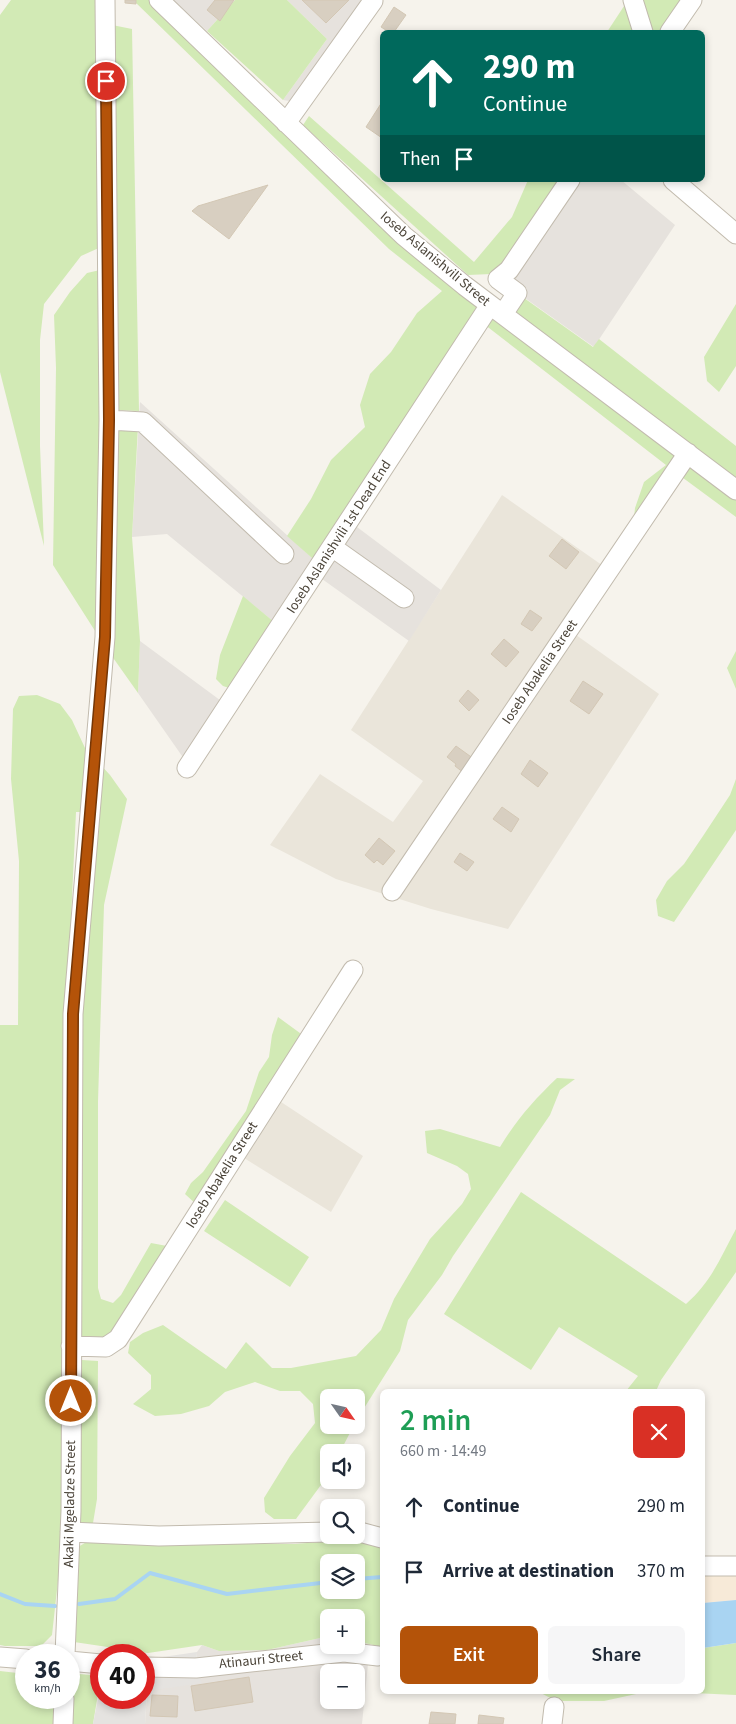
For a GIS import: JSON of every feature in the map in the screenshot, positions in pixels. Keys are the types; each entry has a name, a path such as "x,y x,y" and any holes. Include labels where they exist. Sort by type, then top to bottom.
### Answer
{"street":[{"name":"Akaki Mgeladze Street","path":"65,1644 70,1532 73,1014 105,637 109,420 105,0"},
{"name":"Ioseb Aslanishvili Street","path":"159,0 404,236 496,310 736,490"},
{"path":"634,0 642,30"},
{"path":"671,30 692,0"},
{"path":"286,123 373,1"},
{"path":"470,290 498,279 509,270 569,182"},
{"path":"674,182 736,234"},
{"name":"Ioseb Aslanishvili 1st Dead End","path":"187,768 332,547 496,310 517,292 498,279"},
{"path":"109,420 143,422 284,554"},
{"name":"Ioseb Abakelia Street","path":"392,891 688,453"},
{"path":"332,547 404,598"},
{"name":"Ioseb Abakelia Street","path":"71,1346 106,1347 118,1339 352,970"},
{"path":"70,1532 159,1536 320,1532"},
{"path":"365,1533 380,1537"},
{"path":"705,1566 736,1566"},
{"name":"Atinauri Street","path":"155,1667 196,1668 344,1652 378,1656"},
{"path":"0,1657 15,1658"},
{"path":"63,1724 64,1709"}],"shaded area":[{"path":"173,0 235,0 207,31"},
{"path":"287,0 368,0 296,102 283,100 327,39"},
{"path":"569,182 623,182 675,225 594,347 498,279"},
{"path":"140,402 320,565 349,521 441,590 409,641 315,574 280,627 167,534 132,537"},
{"path":"502,495 609,570 569,630 659,694 508,929 431,909 336,879 270,845 320,774 393,822 423,781 351,730"},
{"path":"140,641 228,706 189,766 138,693"},
{"path":"278,1100 363,1156 331,1212 244,1158"},
{"path":"736,1558 736,1600 705,1603 705,1559"},
{"path":"320,1638 320,1654 365,1654 365,1643 370,1644 365,1694 365,1664 320,1664 320,1709 364,1709 362,1724 145,1724 146,1709 155,1709 155,1687 196,1668 197,1652 202,1645 219,1651 267,1650"},
{"path":"197,1652 196,1668 202,1683 155,1690 155,1658"},
{"path":"96,1709 146,1709 145,1724 93,1724"}],"green space":[{"path":"11,0 99,0 101,247 81,256 44,304 40,340 40,446 44,546 0,372 0,15"},
{"path":"133,0 155,0 503,314 517,293 593,347 599,339 736,446 736,517 675,472 632,536 635,508 644,482 666,465 480,321 320,565 287,536 311,499 331,460 365,427 360,405 370,374 391,352 417,313 442,291 389,249"},
{"path":"235,0 287,0 327,39 283,100 207,31"},
{"path":"628,0 692,0 671,30 608,30"},
{"path":"112,25 132,29 139,411 114,410"},
{"path":"309,116 380,179 380,182 384,182 474,262 512,217 527,182 569,182 509,270 491,274 468,275 303,125"},
{"path":"100,270 107,538 117,538 116,425 138,426 132,537 140,641 138,693 104,645 53,565 56,368 54,315 70,292 87,273"},
{"path":"736,304 736,366 719,392 707,381 704,357"},
{"path":"243,596 280,627 238,691 223,686 216,679 220,655"},
{"path":"736,651 736,689 727,668"},
{"path":"37,695 60,704 72,720 85,748 110,775 127,799 104,905 98,1102 98,1288 101,1299 113,1303 121,1295 151,1243 167,1246 112,1336 100,1338 82,1336 83,991 99,812 76,812 63,1091 63,1535 52,1635 43,1644 5,1646 0,1645 0,1025 18,1025 19,861 11,779 13,709 19,696"},
{"path":"736,779 736,830 674,922 658,916 656,900 667,881 684,864 703,836 730,795"},
{"path":"278,1017 304,1036 197,1205 185,1194 191,1183 203,1172 246,1111 259,1072 269,1057 272,1035"},
{"path":"557,1078 575,1079 560,1090 550,1115 453,1256 442,1275 408,1320 400,1351 365,1407 365,1389 320,1389 320,1434 349,1434 344,1444 320,1444 320,1486 296,1519 274,1519 265,1512 264,1498 290,1456 315,1423 313,1404 300,1391 280,1391 255,1382 225,1392 209,1406 181,1414 155,1416 133,1404 151,1389 151,1375 128,1353 130,1342 143,1333 163,1325 226,1369 246,1342 272,1368 291,1368 356,1356 381,1330 394,1299 430,1239 462,1204 471,1189 468,1174 457,1166 427,1153 425,1131 440,1129 500,1147 526,1110"},
{"path":"521,1192 686,1304 709,1278 736,1229 736,1272 661,1380 657,1389 628,1389 638,1376 559,1327 531,1370 444,1314"},
{"path":"225,1200 309,1257 290,1287 204,1231"},
{"path":"82,1360 98,1361 97,1499 93,1523 80,1526"},
{"path":"90,1540 163,1544 295,1544 320,1542 320,1544 365,1544 365,1542 380,1545 380,1647 365,1643 365,1609 320,1609 320,1638 267,1650 219,1651 202,1645 155,1652 155,1644 90,1644 74,1642 78,1547"},
{"path":"736,1643 736,1695 705,1694 705,1648"},
{"path":"0,1671 15,1673 15,1709 80,1709 80,1674 90,1675 90,1709 96,1709 93,1724 0,1724"},
{"path":"543,1694 636,1694 604,1701 556,1701"}],"water":[{"path":"736,1600 736,1643 705,1648 705,1603"}],"building":[{"path":"125,0 136,0 136,4 125,3"},
{"path":"215,0 234,0 220,21 207,10"},
{"path":"302,0 349,0 326,23"},
{"path":"394,7 406,15 395,30 386,30 381,27"},
{"path":"380,105 380,137 366,127"},
{"path":"268,185 229,239 192,211 198,206"},
{"path":"562,539 579,552 566,569 549,556"},
{"path":"530,610 542,618 532,631 521,624"},
{"path":"504,639 519,652 506,667 491,654"},
{"path":"583,681 603,694 589,714 570,701"},
{"path":"468,690 479,700 469,711 459,701"},
{"path":"456,746 474,759 464,773 447,757"},
{"path":"530,760 548,773 538,787 521,774"},
{"path":"502,807 519,819 511,832 493,819"},
{"path":"379,838 395,851 383,865 377,860 374,863 365,855"},
{"path":"460,853 474,862 467,871 454,862"},
{"path":"249,1677 253,1702 195,1711 191,1686"},
{"path":"155,1695 178,1696 177,1717 150,1716 151,1709 155,1709"},
{"path":"431,1712 456,1714 455,1724 429,1724"},
{"path":"479,1715 504,1718 503,1724 478,1724"}],"waterway":[{"path":"79,1604 115,1599 150,1573 227,1594 320,1583"},
{"path":"365,1578 380,1577"},
{"path":"0,1594 25,1604 55,1606"}],"route":[{"path":"71,1401 73,1014 105,637 109,420 106,81"}]}
